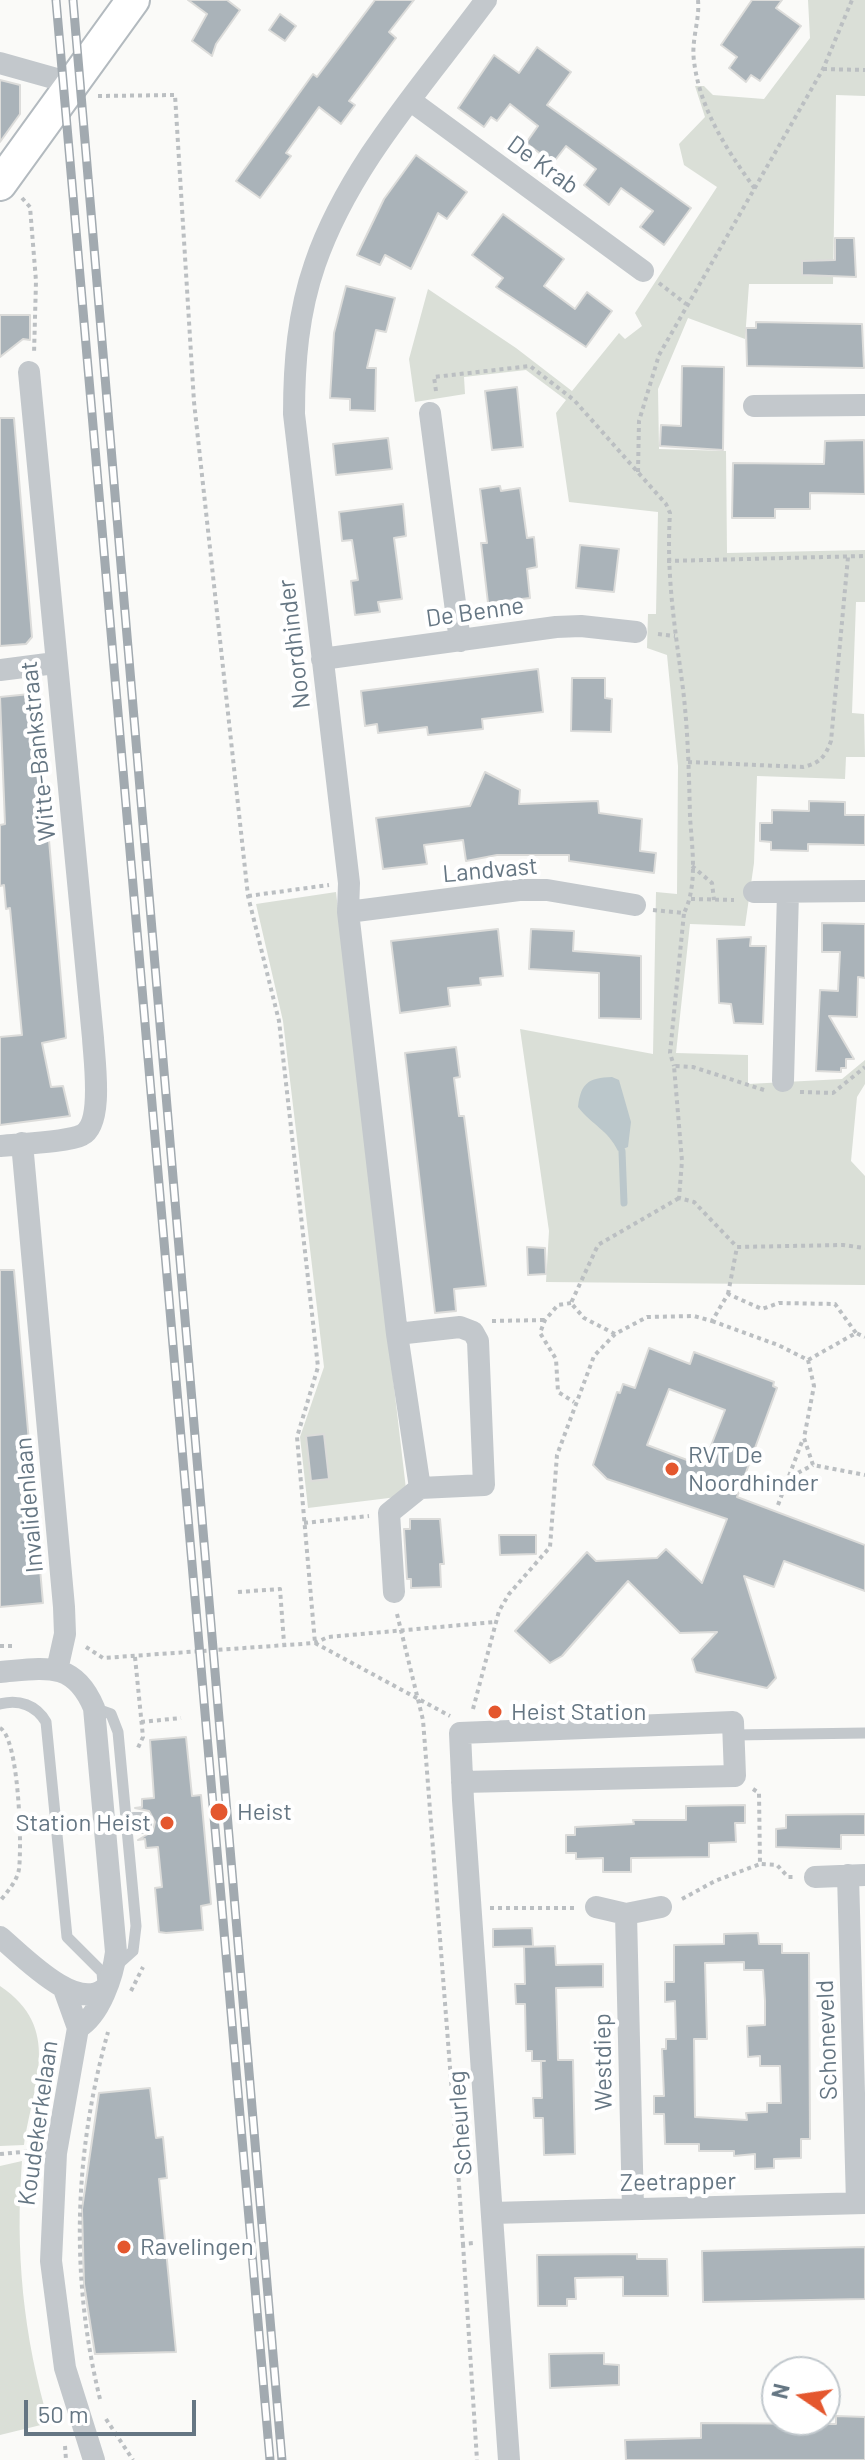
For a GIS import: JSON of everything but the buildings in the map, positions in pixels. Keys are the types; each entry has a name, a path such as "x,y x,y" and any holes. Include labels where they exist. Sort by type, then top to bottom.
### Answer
{"street":[{"path":"1,182 133,0"},
{"name":"Noordhinder","path":"420,1488 397,1334 348,912 349,883 294,414 294,362 299,327 315,264 360,170 486,0"},
{"path":"0,63 71,83"},
{"name":"De Krab","path":"411,101 643,271"},
{"name":"Witte-Bankstraat","path":"11,1145 82,1135 93,1124 93,1038 29,372"},
{"path":"754,406 865,405"},
{"path":"430,413 460,641"},
{"name":"De Benne","path":"322,659 568,626 636,632"},
{"path":"0,670 55,663"},
{"name":"Landvast","path":"348,912 519,890 547,890 635,905"},
{"path":"754,892 865,891"},
{"path":"784,1088 788,892"},
{"name":"Invalidenlaan","path":"11,1145 64,1607 65,1634 57,1670"},
{"path":"394,1592 389,1513 420,1488 484,1485 478,1341 473,1332 460,1327 397,1334"},
{"path":"0,1672 57,1670 78,1680 94,1708 116,1952 114,1985 88,1995 64,1989 0,1937"},
{"path":"462,1782 735,1776 733,1722 466,1733"},
{"name":"Scheurleg","path":"466,1733 462,1782 509,2460"},
{"name":"Schoneveld","path":"815,1877 857,1875 861,2203"},
{"path":"596,1907 626,1914 661,1907"},
{"name":"Westdiep","path":"626,1914 633,2209"},
{"name":"Koudekerkelaan","path":"78,2028 114,1985"},
{"name":"Koudekerkelaan","path":"64,1989 78,2028 56,2153 50,2217 58,2330 65,2368 94,2460"},
{"name":"Zeetrapper","path":"492,2213 861,2203"}],"lane":[{"path":"0,1704 24,1704 35,1708 46,1722 67,1937 114,1985"},
{"path":"734,1735 865,1733"}],"path":[{"path":"698,0 693,61 699,86 720,139 755,189"},
{"path":"638,475 637,445 644,397 659,355 823,69 852,0"},
{"path":"823,69 865,70"},
{"path":"71,83 104,98 175,95 194,402 248,896 279,1021 318,1367 297,1437 315,1643"},
{"path":"1,182 30,207 36,345 29,372"},
{"path":"643,271 686,304"},
{"path":"430,413 437,401 434,377 530,366 574,400 670,513 667,561 688,762 692,866 691,899 684,913 670,1053 674,1066 682,1161 679,1198"},
{"path":"667,561 865,556"},
{"path":"688,762 803,767 817,764 826,755 831,741 848,557"},
{"path":"692,866 712,883 714,900"},
{"path":"248,896 349,883"},
{"path":"691,899 739,900 754,892"},
{"path":"635,905 684,913"},
{"path":"674,1066 693,1067 784,1088 833,1093 865,1067"},
{"path":"571,1303 598,1245 679,1198 694,1202 737,1247 843,1245 865,1248"},
{"path":"712,1321 728,1294 737,1247"},
{"path":"728,1294 762,1309 779,1303 835,1304 856,1333 865,1337"},
{"path":"571,1303 558,1305 545,1320 540,1333 556,1359 558,1392 574,1402"},
{"path":"571,1303 584,1318 615,1334"},
{"path":"466,1733 495,1622 509,1594 550,1547 557,1455 574,1402 594,1356 615,1334 647,1317 694,1316 778,1345 808,1360"},
{"path":"513,1319 545,1320"},
{"path":"808,1360 856,1333"},
{"path":"778,1505 804,1438 814,1386 808,1360"},
{"path":"804,1438 813,1465"},
{"path":"788,1478 813,1465 865,1475"},
{"path":"304,1523 389,1513"},
{"path":"238,1592 280,1589 284,1644"},
{"path":"394,1592 423,1720 477,2460"},
{"path":"89,1650 103,1658 119,1658 315,1643 328,1637 495,1622"},
{"path":"315,1643 454,1718 466,1733"},
{"path":"141,1722 181,1718"},
{"path":"0,1728 11,1740 20,1828 19,1870 0,1901"},
{"path":"735,1776 759,1793 760,1864"},
{"path":"20,1828 57,1826"},
{"path":"661,1907 760,1864 777,1865 788,1877 815,1877"},
{"path":"471,1908 596,1907"},
{"path":"114,1985 133,1990"},
{"path":"102,2404 85,2326 78,2207 95,2081 111,2022"},
{"path":"0,2154 40,2150 56,2153"},
{"path":"458,2170 489,2167"},
{"path":"463,2244 494,2242"},
{"path":"105,2417 133,2460"}],"shaded area":[{"path":"808,0 865,0 865,96 836,95 833,284 749,284 745,339 688,318 658,389 659,449 726,451 727,553 865,550 865,602 856,602 852,713 864,714 865,757 846,757 845,779 757,776 754,863 745,926 690,924 676,1053 748,1055 748,1084 842,1079 865,1060 865,1084 857,1097 851,1161 865,1176 865,1285 546,1282 549,1231 520,1029 653,1054 656,892 677,894 678,766 667,655 647,648 648,614 656,614 658,512 569,502 556,413 566,400 526,370 464,377 465,394 415,402 409,359 428,289 516,348 572,391 619,333 625,339 642,326 635,313 717,187 684,165 679,144 705,117 695,86 704,86 713,95 764,99 810,38"},
{"path":"336,892 406,1489 397,1497 308,1508 300,1437 324,1367 283,1021 256,904"},
{"path":"612,1077 619,1080 631,1122 628,1147 618,1151 610,1138 578,1107 581,1092 587,1083"},
{"path":"0,1986 19,2002 32,2020 38,2039 37,2079 24,2145 0,2146"},
{"path":"22,2161 20,2228 23,2293 33,2358 49,2423 0,2435 0,2166"}],"waterway":[{"path":"622,1151 624,1203"}],"railway":[{"path":"56,0 270,2460"},
{"path":"73,0 282,2460"}],"place":[{"name":"RVT De Noordhinder","path":"672,1469"},
{"name":"Heist Station","path":"495,1712"},
{"name":"Heist","path":"219,1812"},
{"name":"Station Heist","path":"167,1823"},
{"name":"Ravelingen","path":"124,2247"}]}
